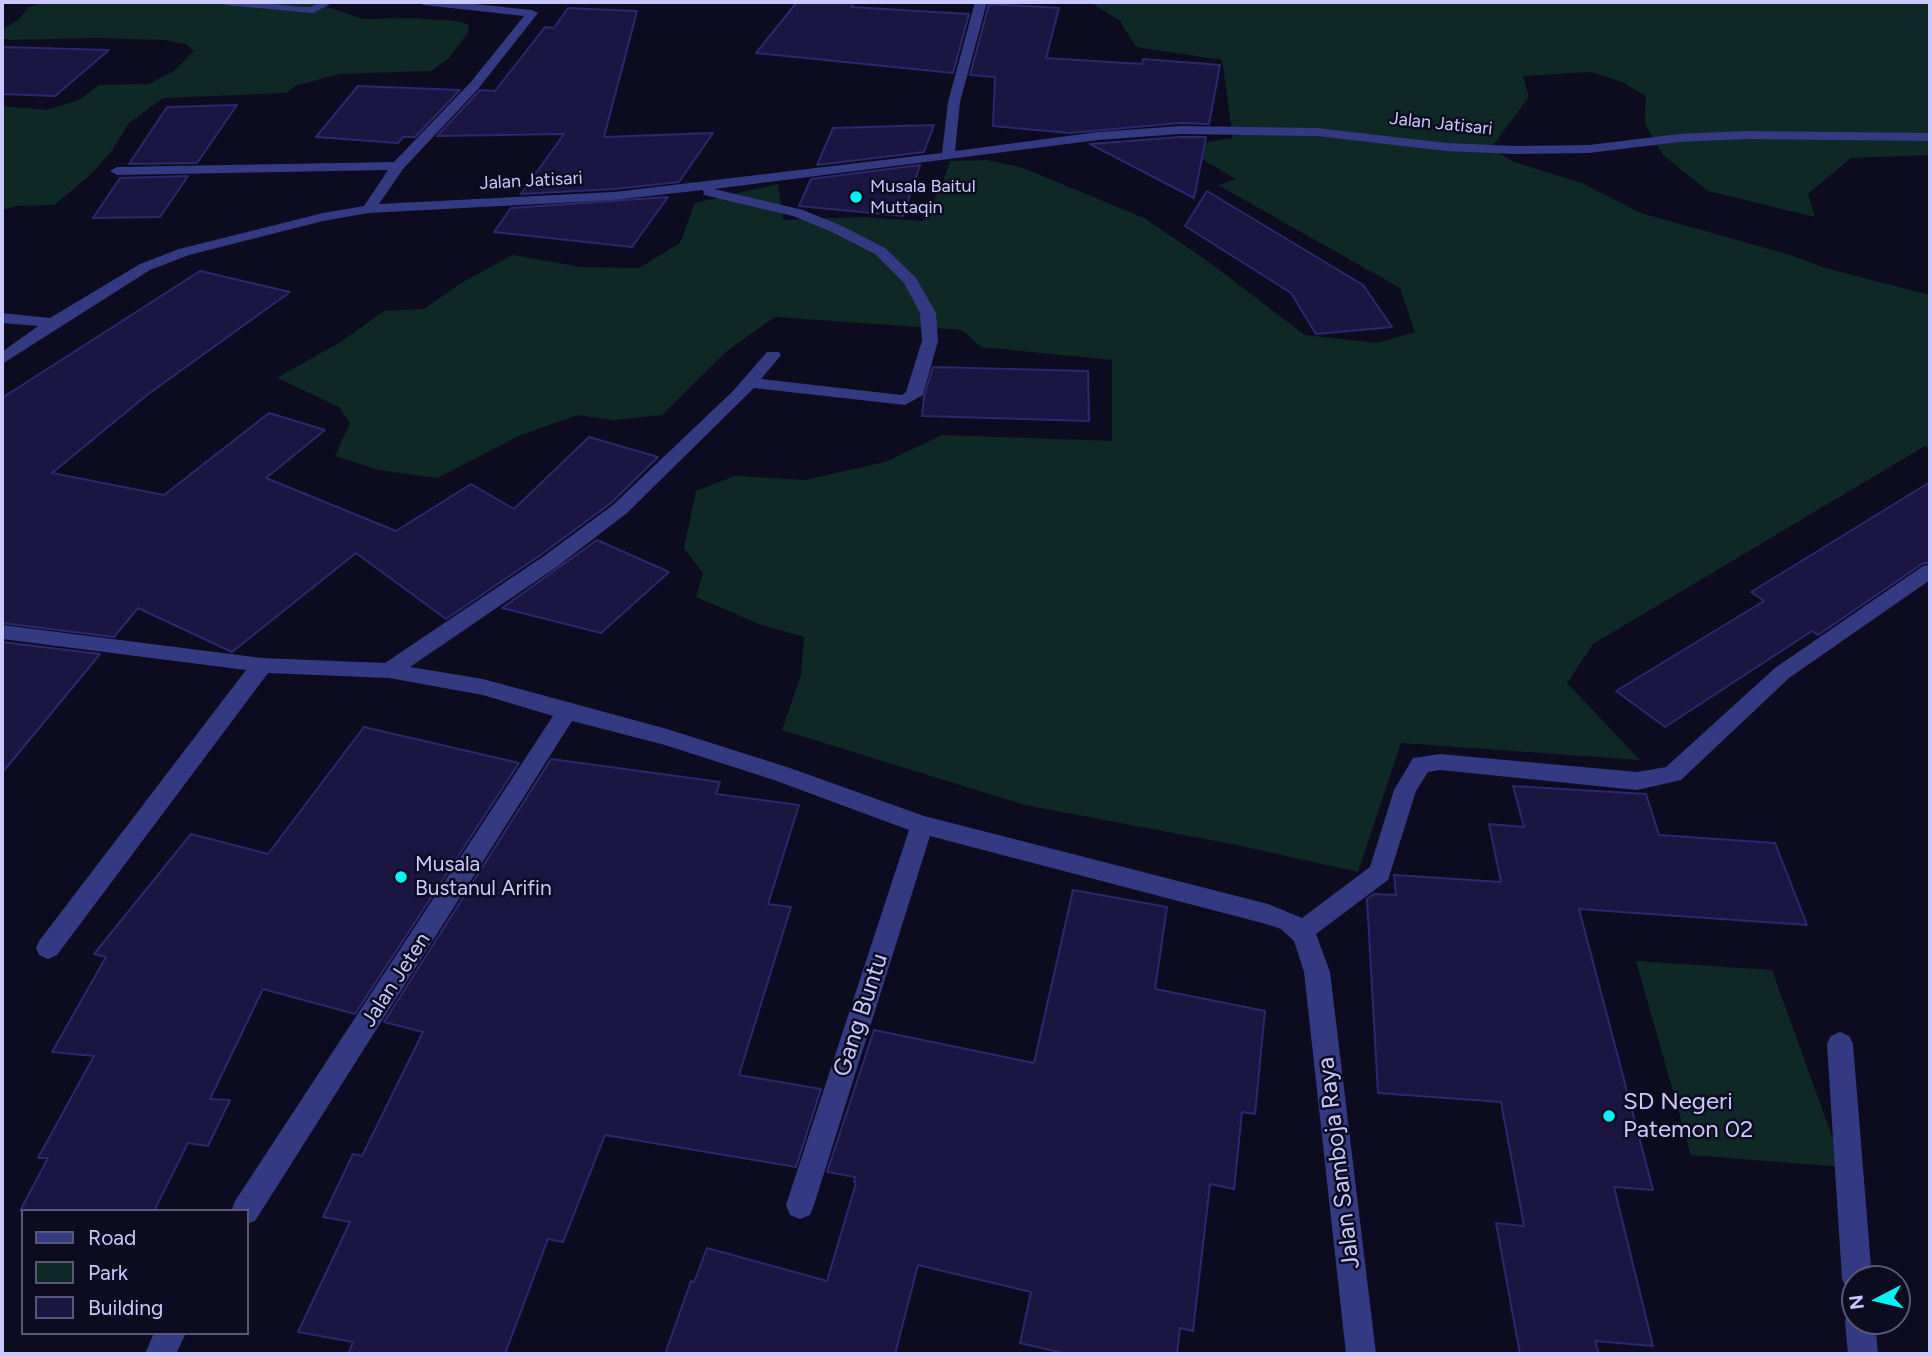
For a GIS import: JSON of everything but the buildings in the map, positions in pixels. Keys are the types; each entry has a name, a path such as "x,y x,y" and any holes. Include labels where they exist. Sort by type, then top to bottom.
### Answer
{"street":[{"path":"226,2 301,10 313,10 328,2"},
{"path":"424,2 532,13"},
{"path":"369,209 398,166 474,86 532,13 545,2"},
{"path":"948,157 954,102 981,2"},
{"name":"Jalan Jatisari","path":"2,359 53,323 145,267 184,251 323,217 369,209 614,196 948,157 1098,136 1180,130 1317,132 1446,147 1515,150 1588,149 1678,138 1745,135 1930,137"},
{"path":"117,171 398,166"},
{"path":"688,188 751,200 798,213 880,251 911,281 928,313 930,341 927,353 914,395 905,400 750,383"},
{"path":"2,318 53,323"},
{"path":"389,671 551,561 620,509 750,383 773,355"},
{"path":"2,632 262,664 389,671 483,687 667,737 782,774 922,825 1268,914 1290,922 1301,932 1380,873 1405,790 1421,764 1440,762 1637,781 1673,774 1782,673 1930,571"},
{"path":"48,948 262,664"},
{"name":"Jalan Jeten","path":"246,1209 568,712"},
{"name":"Gang Buntu","path":"800,1205 922,825"},
{"name":"Jalan Samboja Raya","path":"1301,932 1310,946 1317,972 1362,1354"},
{"path":"1840,1044 1856,1265"},
{"path":"160,1354 170,1335"},
{"path":"1861,1335 1863,1354"}],"green space":[{"path":"44,2 313,2 363,19 457,21 468,24 469,31 449,58 431,71 338,74 295,86 286,93 163,98 129,123 111,152 88,177 54,205 17,206 2,210 2,106 47,110 79,100 99,85 149,84 174,71 194,51 186,44 164,40 9,40 2,37 2,30 19,19 29,7"},
{"path":"1090,2 1930,2 1930,155 1851,158 1808,194 1815,217 1708,191 1663,155 1645,124 1646,96 1622,82 1591,72 1523,76 1529,97 1491,148 1514,162 1582,183 1641,213 1790,255 1825,268 1930,295 1930,449 1925,446 1593,644 1567,683 1640,760 1401,743 1358,872 1237,845 1025,805 782,730 801,675 804,637 759,624 696,597 703,573 684,548 696,491 735,476 805,480 885,462 942,435 1112,441 1112,360 981,347 962,330 775,317 728,350 662,415 613,420 577,415 521,435 437,478 379,470 335,456 350,423 339,407 277,378 342,341 384,311 424,309 461,283 513,255 581,267 639,268 680,243 695,203 778,184 783,220 861,217 923,221 942,184 950,161 987,160 1023,168 1144,218 1206,260 1305,335 1376,343 1415,332 1400,288 1218,185 1236,179 1181,147 1233,138 1222,60 1136,47 1120,21"},
{"path":"1636,961 1772,970 1843,1167 1691,1155"}],"place":[{"name":"Musala Baitul Muttaqin","path":"856,197"},
{"name":"Musala Bustanul Arifin","path":"401,877"},
{"name":"SD Negeri Patemon 02","path":"1609,1116"}]}
